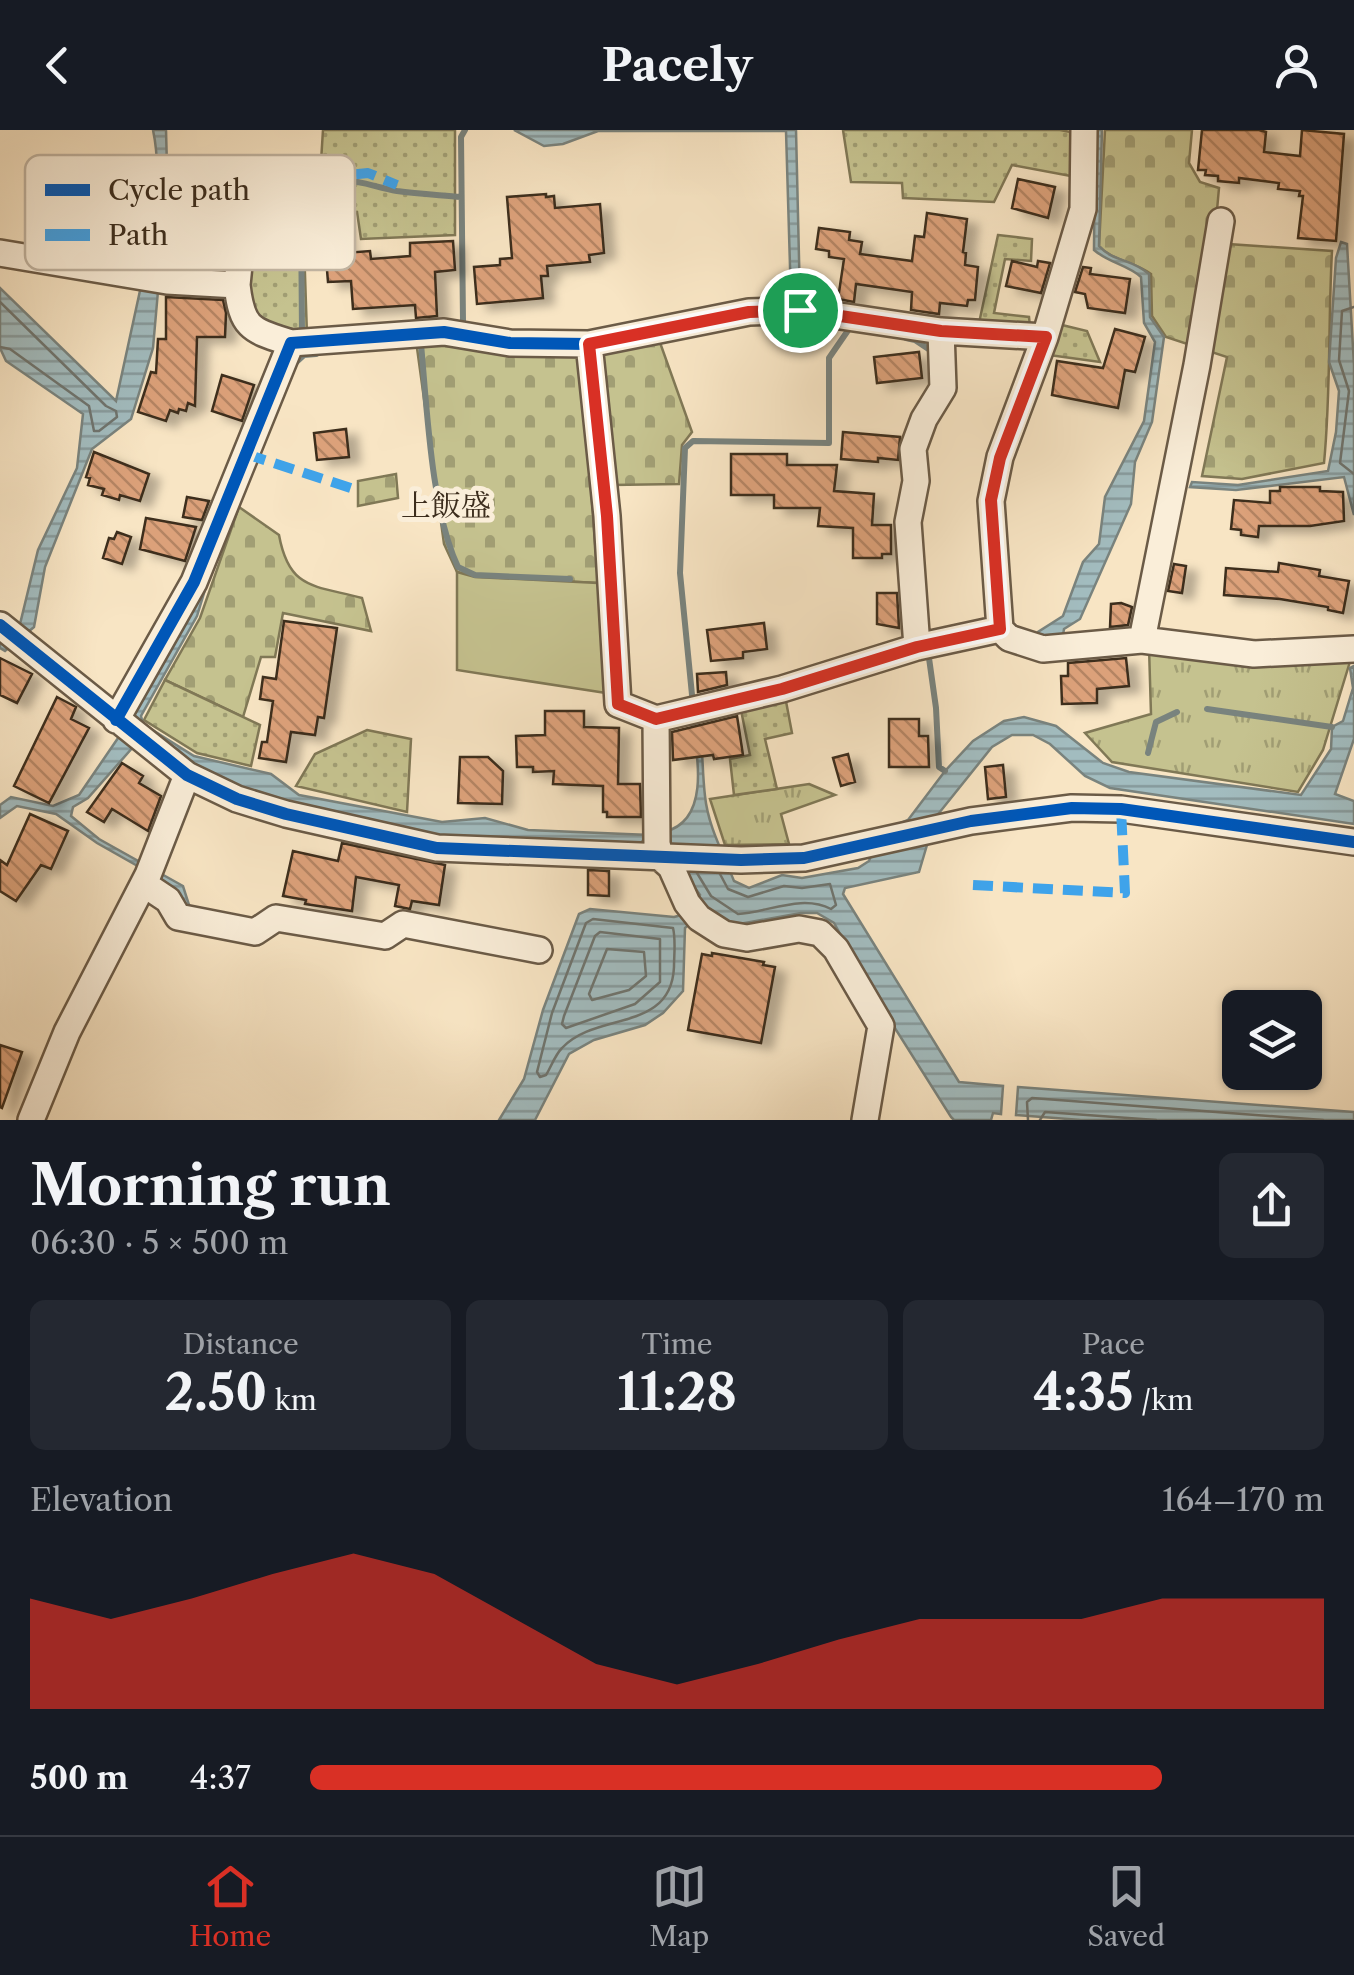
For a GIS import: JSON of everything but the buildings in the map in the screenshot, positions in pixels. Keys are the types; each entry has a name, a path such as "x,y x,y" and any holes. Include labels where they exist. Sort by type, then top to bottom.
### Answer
{"street":[{"path":"1084,130 1083,209 1046,337 1000,458 991,500 1000,629 1009,638 1043,648 1142,640 1254,654 1354,648"},
{"path":"1142,640 1197,365 1221,221"},
{"path":"0,253 25,257"},
{"path":"98,270 168,282 236,285"},
{"path":"238,270 240,314 258,332 291,343 444,332 510,343 589,344 749,312 800,310 941,331 1046,337"},
{"path":"924,645 908,522 916,482 914,449 924,419 942,388 941,331"},
{"path":"128,730 194,582 291,343"},
{"path":"589,344 607,516 618,704 656,719 782,689 924,645 1000,629"},
{"path":"9,633 187,775 237,799 286,814 437,848 658,845 740,860 804,858 939,828 1053,810 1121,809 1354,842"},
{"path":"656,719 658,845 693,910 724,934 747,938 799,929 820,933 836,949 881,1026 866,1120"},
{"path":"32,1120 68,1032 148,874 187,775"},
{"path":"148,874 178,917 255,932 276,918 385,936 404,924 540,950"}],"green space":[{"path":"323,130 455,130 455,235 361,239 355,212 355,155 321,155"},
{"path":"843,130 1076,133 1076,177 1012,165 994,202 903,198 902,183 851,182"},
{"path":"1105,130 1192,130 1189,163 1200,182 1219,188 1214,243 1332,251 1324,463 1242,479 1202,476 1227,357 1166,337 1152,316 1151,274 1099,246"},
{"path":"998,235 1032,239 1031,261 1005,259 994,313 1029,317 1030,327 979,323"},
{"path":"248,270 305,270 307,335 292,336 249,312"},
{"path":"1062,325 1087,331 1100,362 1049,355"},
{"path":"658,337 692,432 682,445 679,484 612,485 600,353"},
{"path":"454,340 581,353 598,583 475,577 457,572 444,544 417,348"},
{"path":"396,474 398,498 358,506 358,481"},
{"path":"239,507 279,535 283,553 297,576 317,587 362,598 371,631 283,613 275,657 261,657 243,717 165,680 200,618"},
{"path":"457,572 475,577 598,583 606,693 457,670"},
{"path":"1149,647 1352,655 1323,750 1298,792 1112,762 1085,733 1151,714"},
{"path":"165,680 260,725 251,766 197,753 144,720"},
{"path":"785,696 792,733 765,739 777,789 734,795 730,759 750,755 740,705"},
{"path":"367,730 411,739 407,812 296,786 315,754"},
{"path":"809,784 835,795 781,814 789,844 725,845 710,799"}],"water":[{"path":"153,130 166,130 167,155 156,155"},
{"path":"514,130 796,130 800,300 791,300 786,131 598,131 563,144 544,146"},
{"path":"1095,130 1102,130 1099,246 1149,274 1150,317 1164,337 1152,422 1135,462 1131,504 1080,619 1064,629 1062,641 1039,640 1038,632 1063,616 1083,562 1099,544 1105,497 1144,421 1155,342 1144,323 1141,277 1094,250"},
{"path":"1341,242 1347,244 1354,365 1354,515 1344,477 1236,490 1190,487 1192,482 1238,485 1328,471 1339,391 1329,362 1336,258"},
{"path":"141,286 158,291 153,348 131,419 92,449 45,567 34,627 5,651 0,648 0,637 4,640 20,624 38,550 77,468 83,414 6,361 0,348 0,288 116,401"},
{"path":"220,541 197,616 141,716 143,724 194,756 271,774 299,795 442,822 485,818 528,830 648,835 637,847 457,841 300,809 233,788 134,746 88,798 73,807 71,816 99,839 183,886 190,908 186,914 178,893 164,881 97,843 56,814 17,806 0,818 0,805 11,797 53,806 79,795 129,722"},
{"path":"1354,666 1354,739 1335,794 1354,801 1354,824 1110,788 1085,776 1050,744 1033,735 1012,735 992,747 935,818 919,872 845,888 843,894 959,1082 1003,1086 1001,1114 993,1113 991,1120 951,1117 869,987 834,923 817,913 801,913 734,925 706,907 685,928 683,991 663,1013 645,1025 594,1040 569,1054 535,1120 499,1120 524,1079 543,1010 579,914 590,909 674,917 689,909 700,895 680,867 664,832 679,826 695,802 698,770 692,723 696,720 713,829 734,881 749,888 782,875 802,878 858,868 869,861 881,831 908,820 973,741 1004,721 1024,717 1056,726 1103,763 1129,772 1301,795 1331,749 1332,727 1343,721 1353,688 1350,668"},
{"path":"1018,1087 1354,1112 1354,1120 1081,1120 1016,1115"}],"waterway":[{"path":"463,322 461,137 465,130"},
{"path":"355,182 461,197"},
{"path":"301,270 302,333"},
{"path":"693,705 680,573 685,448 693,441 829,443 829,358 849,329"},
{"path":"906,338 930,350 931,355"},
{"path":"421,344 436,488 458,567 475,575 570,579"},
{"path":"293,365 304,355 316,354"},
{"path":"928,651 939,767 945,771"},
{"path":"1207,709 1332,727"},
{"path":"1148,753 1156,722 1177,712"}],"marked path":[{"path":"355,174 368,173 397,185"},
{"path":"246,454 354,489"},
{"path":"973,885 1125,893 1121,809"}],"cycle path":[{"path":"116,720 194,582 291,343 444,332 510,343 589,344 749,312 800,310 941,331 1045,337"},
{"path":"0,625 187,775 237,799 286,814 437,848 741,860 804,858 971,821 1072,808 1121,809 1354,842"}],"district":[{"name":"上飯盛","path":"446,505"}],"route":[{"path":"800,310 941,331 1046,337 1000,458 991,500 1000,629 917,647 782,689 656,719 618,704 607,516 589,344 749,312 800,310"}]}
